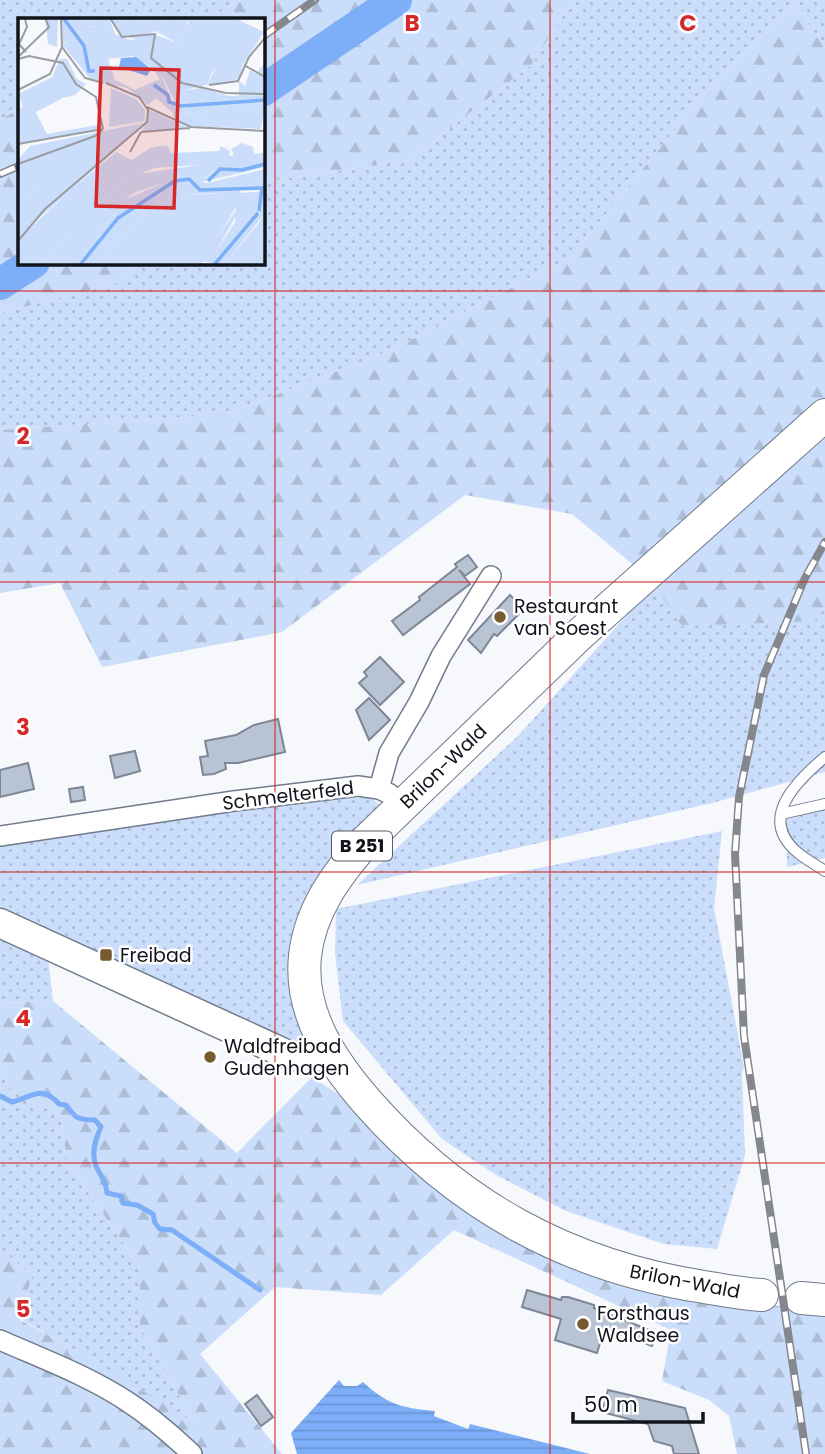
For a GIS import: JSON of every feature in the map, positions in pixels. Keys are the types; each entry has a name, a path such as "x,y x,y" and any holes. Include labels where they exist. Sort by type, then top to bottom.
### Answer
{"main road":[{"name":"Brilon-Wald","path":"762,1295 692,1285 624,1269 557,1245 501,1217 462,1190 418,1154 365,1100 329,1053 309,1006 304,959 312,923 327,892 347,864 421,786 579,635 825,415"},
{"path":"0,923 286,1054 308,1059 329,1053"}],"street":[{"name":"Schmelterfeld","path":"0,836 358,786 384,791 389,753 419,702 441,656 491,576"},
{"path":"0,1340 98,1384 127,1401 192,1454"}],"lane":[{"path":"825,757 791,789 781,814 784,834 790,845 825,871"},
{"path":"781,814 825,804"}],"green space":[{"path":"0,0 239,0 212,18 18,18 18,110 0,120"},
{"path":"239,0 573,0 531,65 409,160 264,182 264,18 212,18"},
{"path":"573,0 825,0 825,48 795,4 704,94 570,258 389,351 226,414 0,430 0,313 121,282 141,264 264,264 264,182 409,160 531,65"},
{"path":"795,4 825,48 825,402 637,568 572,514 465,495 282,632 102,667 60,583 0,593 0,430 226,414 389,351 570,258 704,94"},
{"path":"18,110 18,264 141,264 121,282 0,313 0,120"},
{"path":"825,430 825,608 814,621 682,626 654,585"},
{"path":"654,585 814,621 825,608 825,772 712,803 357,885 519,735"},
{"path":"371,797 383,808 335,857 303,904 295,975 303,1030 302,1037 290,1042 0,912 0,844 232,804"},
{"path":"825,808 825,858 787,867 787,817"},
{"path":"722,831 714,908 744,1067 745,1155 717,1249 664,1244 566,1211 496,1175 442,1139 343,1021 335,954 336,909"},
{"path":"0,936 48,958 53,1001 0,1003"},
{"path":"53,1001 237,1153 312,1077 349,1101 417,1173 733,1303 825,1309 825,1454 737,1454 729,1416 709,1400 662,1381 671,1330 454,1230 381,1295 275,1287 200,1354 282,1454 0,1454 0,1248 32,1276 20,1320 67,1345 194,1422 140,1327 140,1267 67,1162 61,1116 9,1090 0,1062 0,1003"},
{"path":"0,1062 9,1090 61,1116 67,1162 140,1267 140,1327 195,1424 20,1319 32,1276 0,1248"}],"water":[{"path":"339,1380 344,1386 357,1386 363,1382 388,1400 404,1407 435,1411 434,1416 468,1429 470,1424 590,1454 297,1454 291,1433"}],"building":[{"path":"468,555 477,567 465,576 459,570 470,584 403,635 392,621 420,600 419,597"},
{"path":"510,595 524,609 497,636 494,634 481,653 468,640"},
{"path":"380,657 404,682 380,705 359,683 367,676 364,672"},
{"path":"369,698 390,720 369,740 356,710"},
{"path":"278,719 285,752 238,763 225,763 226,769 203,775 200,757 208,756 205,741 236,735 254,725"},
{"path":"135,751 140,771 115,778 110,756"},
{"path":"28,763 34,789 0,797 0,770"},
{"path":"83,787 85,800 71,802 69,789"},
{"path":"527,1290 561,1300 562,1297 568,1297 594,1305 594,1308 657,1333 652,1346 605,1328 597,1353 555,1340 561,1319 522,1307"},
{"path":"608,1390 685,1408 699,1454 674,1454 672,1446 654,1441 648,1424 602,1412"},
{"path":"257,1395 273,1417 261,1426 245,1404"}],"waterway":[{"path":"264,90 396,0"},
{"path":"0,284 31,264"},
{"path":"0,1096 12,1102 42,1093 59,1104 66,1105 77,1117 95,1120 101,1127 94,1147 94,1156 107,1193 121,1196 123,1203 137,1205 153,1214 160,1229 172,1230 260,1290"}],"railway":[{"path":"264,36 315,0"},
{"path":"0,174 18,166"},
{"path":"806,1454 744,1036 735,854 739,797 764,675 805,578 825,542"}],"place":[{"name":"Restaurant van Soest","path":"500,617"},
{"name":"Freibad","path":"106,955"},
{"name":"Waldfreibad Gudenhagen","path":"210,1057"},
{"name":"Forsthaus Waldsee","path":"583,1324"}]}
